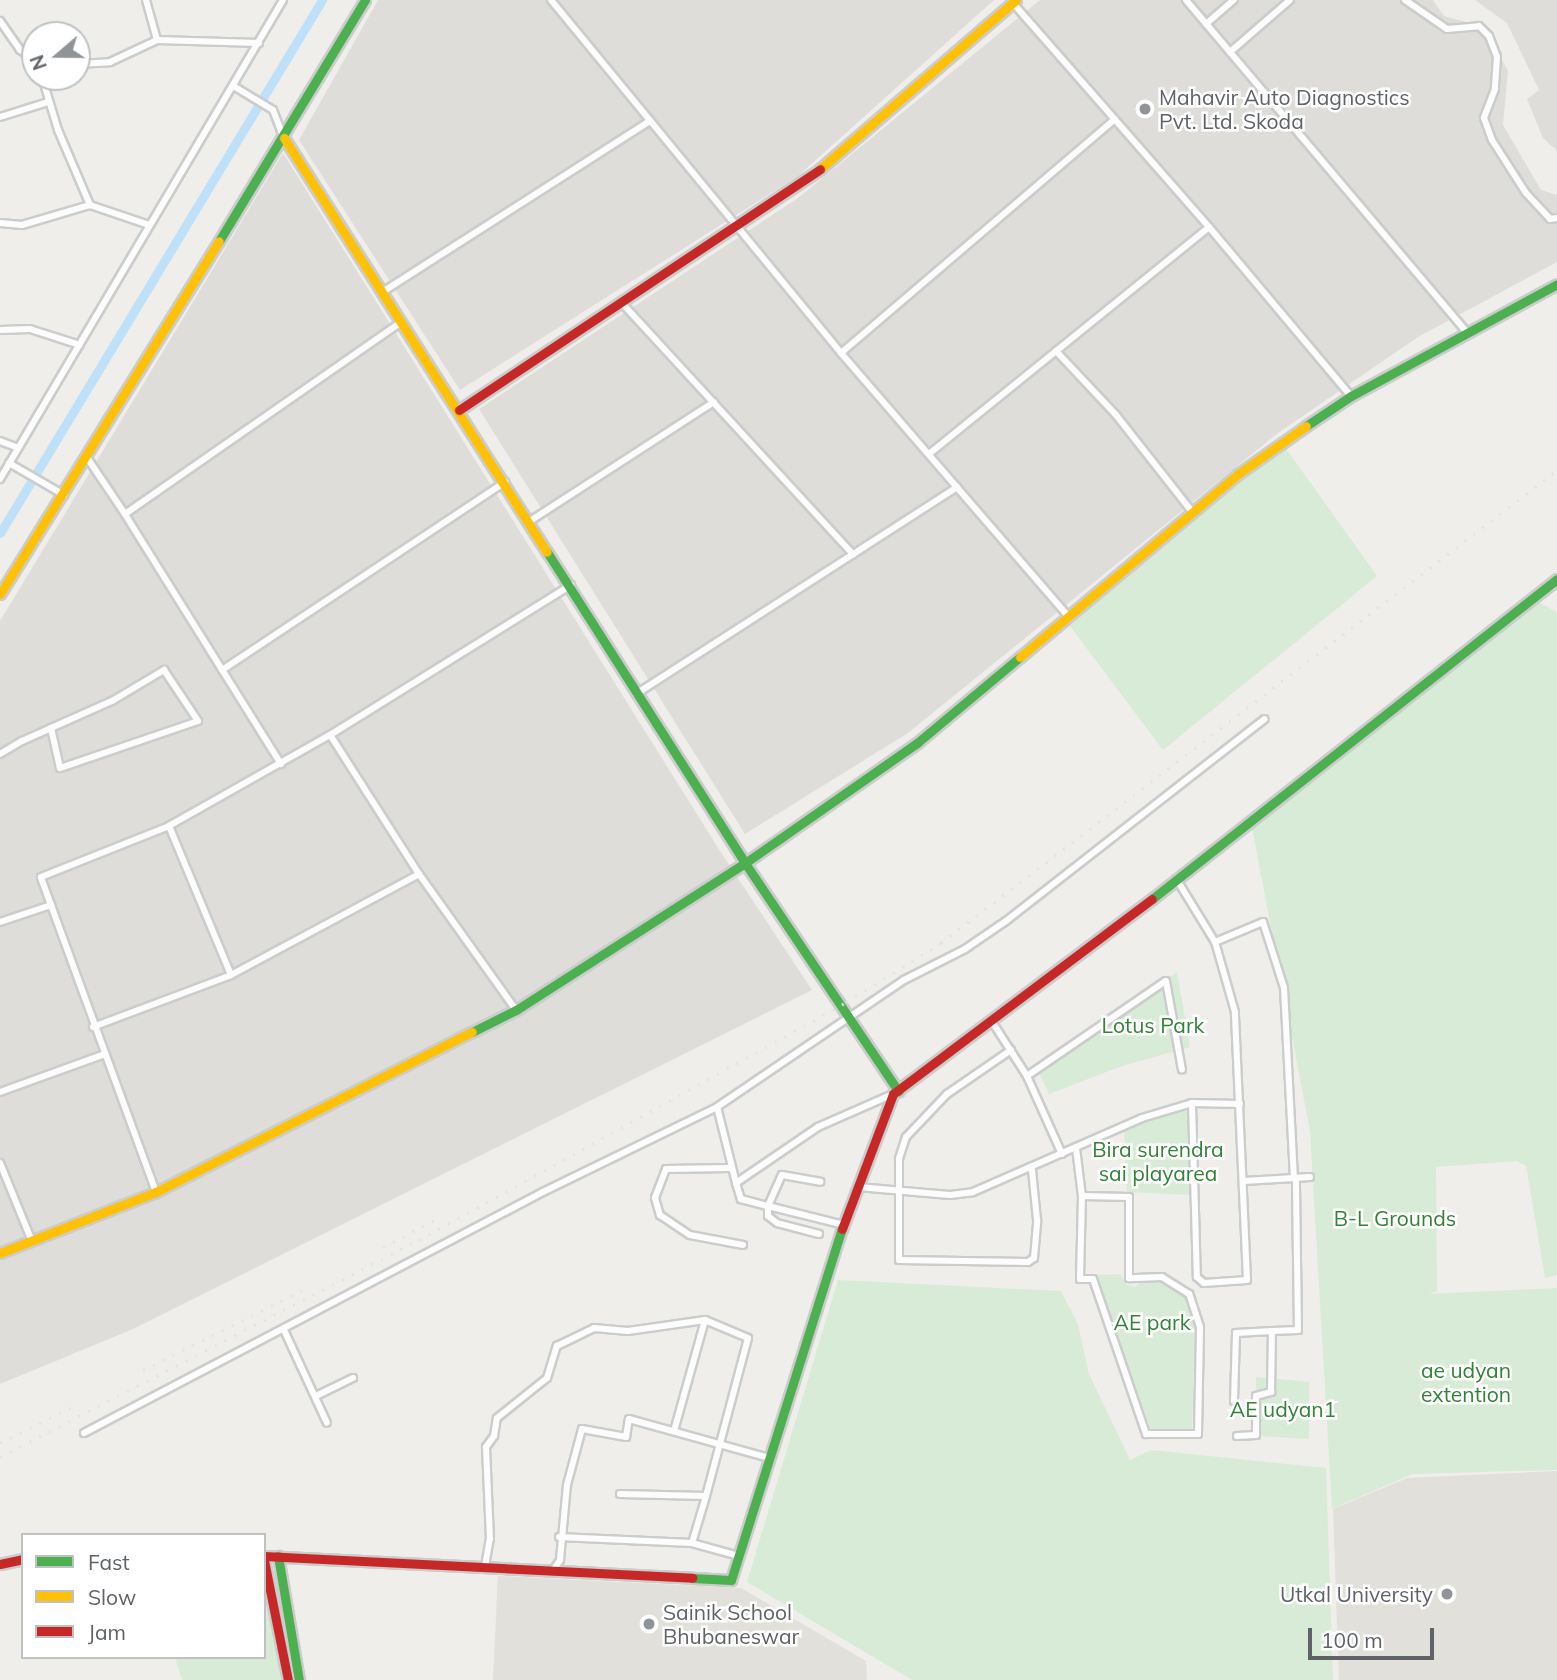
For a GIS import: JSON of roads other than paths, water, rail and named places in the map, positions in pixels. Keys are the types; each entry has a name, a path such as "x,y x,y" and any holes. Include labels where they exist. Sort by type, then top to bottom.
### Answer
{"street":[{"path":"146,0 157,40"},
{"path":"0,479 149,225 235,87 283,0"},
{"path":"0,594 88,459 365,0"},
{"path":"551,0 841,353 1070,618"},
{"path":"1186,0 1468,334"},
{"path":"1206,24 1234,0"},
{"path":"1230,52 1290,0"},
{"path":"1405,0 1447,29 1479,26 1489,36 1497,57 1495,89 1484,118 1492,140 1526,193 1550,219 1557,218"},
{"path":"459,410 817,171 1014,1 1209,226 1351,396"},
{"path":"0,21 21,51"},
{"path":"91,63 110,62 157,40 259,43"},
{"path":"235,87 273,110 284,138 571,584 636,694 745,863 852,1018 895,1093"},
{"path":"45,91 90,205"},
{"path":"0,117 48,102"},
{"path":"841,353 1115,119"},
{"path":"384,291 650,121"},
{"path":"0,223 22,225 90,205 149,225"},
{"path":"929,454 1209,226"},
{"path":"0,1253 156,1192 516,1010 745,863 918,743 1247,467 1351,396 1557,284"},
{"path":"621,302 853,554"},
{"path":"125,514 401,322"},
{"path":"0,331 30,329 80,345"},
{"path":"1056,351 1116,415 1192,513"},
{"path":"530,521 714,402"},
{"path":"0,441 18,448"},
{"path":"88,459 281,764"},
{"path":"9,463 64,495"},
{"path":"222,670 505,482"},
{"path":"636,694 957,487"},
{"path":"736,1183 818,1127 895,1093 1177,880 1557,579"},
{"path":"156,1192 93,1027 41,877 169,826 330,735 571,584"},
{"path":"0,754 51,728 112,701 164,670 198,721 60,768 51,728"},
{"path":"84,1433 542,1192 717,1107 852,1018 904,979 965,949 1006,920 1265,719"},
{"path":"330,735 419,874 516,1010"},
{"path":"169,826 231,975"},
{"path":"93,1027 231,975 419,874"},
{"path":"1177,880 1215,942 1235,1012 1247,1280 1204,1283 1197,1277 1192,1103"},
{"path":"0,922 51,905"},
{"path":"1215,942 1263,922 1275,954 1284,988 1295,1178 1298,1330 1236,1333 1234,1401"},
{"path":"1027,1076 1166,981 1182,1070"},
{"path":"991,1020 1027,1076 1062,1154"},
{"path":"1011,1050 987,1063 921,1116 906,1137 899,1158 899,1260 1028,1262 1034,1258 1037,1220 1032,1170"},
{"path":"0,1092 105,1054"},
{"path":"266,1558 278,1556 555,1569 731,1580 844,1225 895,1093"},
{"path":"858,1187 900,1192 973,1192 1032,1170 1142,1118 1192,1103 1240,1104"},
{"path":"717,1107 729,1168 741,1199 844,1225"},
{"path":"1076,1148 1082,1196 1080,1279 1093,1279 1146,1434 1198,1434 1200,1327 1189,1294 1162,1277 1129,1278 1129,1197 1082,1196"},
{"path":"771,1161 782,1175 820,1182"},
{"path":"0,1163 31,1239"},
{"path":"729,1168 666,1169 655,1198 660,1215 701,1241 743,1245"},
{"path":"782,1175 768,1206 768,1216 777,1223 819,1234"},
{"path":"1244,1181 1310,1177"},
{"path":"674,1431 705,1320"},
{"path":"485,1566 489,1539 486,1447 498,1418 547,1378 556,1346 594,1328 628,1331 705,1320 748,1338 716,1444 706,1496 692,1543"},
{"path":"284,1330 318,1395 327,1423"},
{"path":"1237,1436 1256,1435 1256,1396 1271,1392 1272,1331"},
{"path":"318,1395 353,1378"},
{"path":"555,1569 560,1560 559,1537 582,1429 625,1437 629,1419 771,1458"},
{"path":"620,1494 706,1496"},
{"path":"559,1537 692,1543 739,1556"},
{"path":"278,1556 299,1680"},
{"path":"0,1563 21,1559"},
{"path":"266,1568 288,1680"}],"waterway":[{"path":"0,533 322,0"}],"railway":[{"path":"0,1457 419,1240 846,1002 941,943 1557,470"},
{"path":"383,1247 436,1219"},
{"path":"143,1370 309,1287"},
{"path":"0,1443 78,1404"}],"place":[{"name":"Mahavir Auto Diagnostics Pvt. Ltd. Skoda","path":"1145,109"},
{"name":"Utkal University","path":"1447,1594"},
{"name":"Sainik School Bhubaneswar","path":"649,1624"}],"park label":[{"name":"Lotus Park","path":"1153,1025"},
{"name":"Bira surendra sai playarea","path":"1158,1161"},
{"name":"B-L Grounds","path":"1395,1218"},
{"name":"AE park","path":"1152,1322"},
{"name":"ae udyan extention","path":"1466,1382"},
{"name":"AE udyan1","path":"1283,1409"}]}
